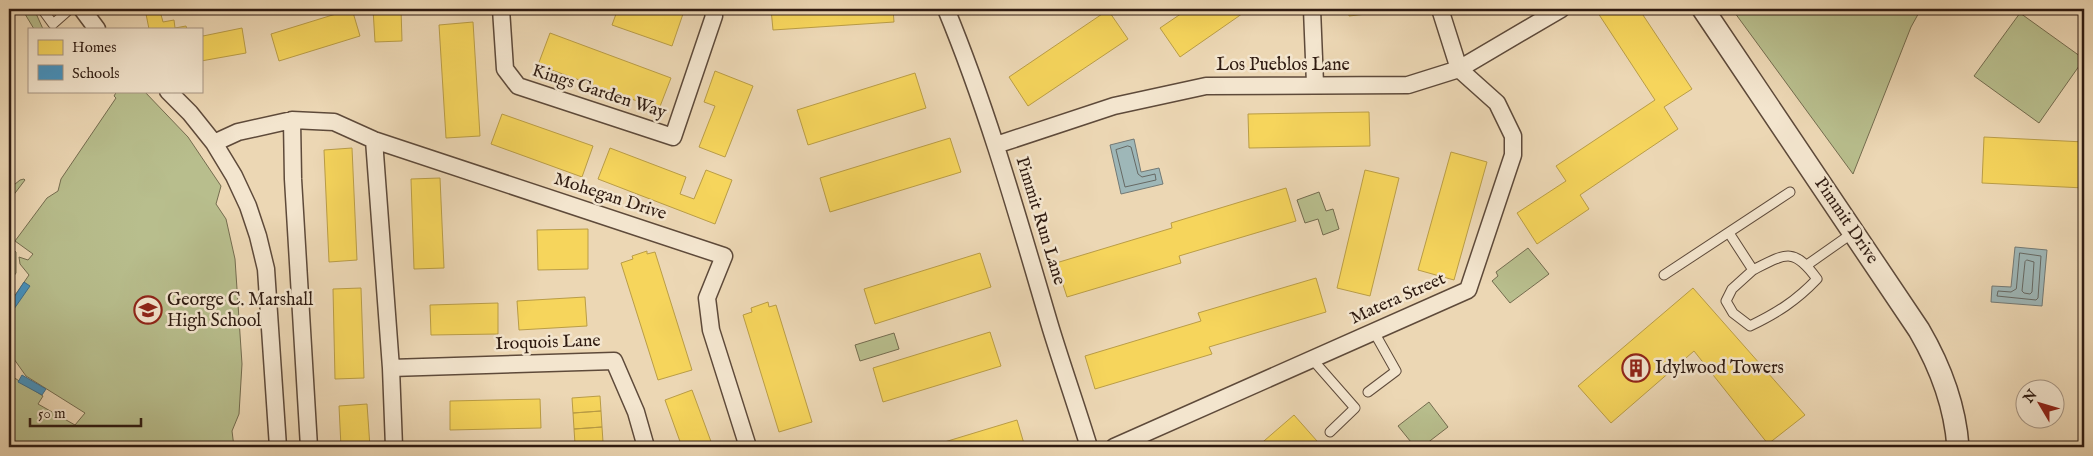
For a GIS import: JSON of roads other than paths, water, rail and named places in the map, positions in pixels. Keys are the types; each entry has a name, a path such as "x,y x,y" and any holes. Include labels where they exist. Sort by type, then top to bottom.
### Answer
{"street":[{"path":"82,9 95,28"},
{"name":"Kings Garden Way","path":"501,9 505,69 518,86 673,137 714,16 712,9"},
{"name":"Pimmit Run Lane","path":"946,9 996,145 1052,332 1089,447"},
{"path":"1312,9 1316,84"},
{"path":"1440,9 1459,69"},
{"name":"Los Pueblos Lane","path":"996,145 1114,106 1206,86 1408,85 1459,69 1561,9"},
{"name":"Pimmit Drive","path":"1703,9 1919,330 1936,362 1948,395 1957,433 1958,447"},
{"name":"Matera Street","path":"1114,447 1468,290 1510,164 1513,136 1497,103 1459,69"},
{"path":"169,92 190,113 214,143 234,176 248,206 258,236 266,268 278,447"},
{"path":"292,120 293,178 309,447"},
{"name":"Mohegan Drive","path":"214,143 238,132 292,120 334,122 374,140 724,256 707,298 711,330 748,447"},
{"path":"374,140 391,368 394,447"},
{"name":"Iroquois Lane","path":"391,368 614,361 636,412 646,447"}],"lane":[{"path":"42,9 52,24 70,9"},
{"path":"1664,275 1790,192"},
{"path":"1807,265 1854,232"},
{"path":"1729,233 1753,270"},
{"path":"1780,256 1796,256 1807,265 1817,280 1800,298 1772,316 1750,326 1733,313 1726,301 1732,289 1753,270 1780,256"},
{"path":"1368,392 1396,371 1374,332"},
{"path":"1312,359 1355,408 1330,432"}],"water":[{"path":"1134,139 1141,172 1159,168 1163,184 1121,194 1110,145"},
{"path":"2015,247 2047,250 2042,306 1991,302 1992,286 2011,287"}],"place":[{"name":"George C. Marshall High School","path":"148,310"},
{"name":"Idylwood Towers","path":"1636,368"}]}
